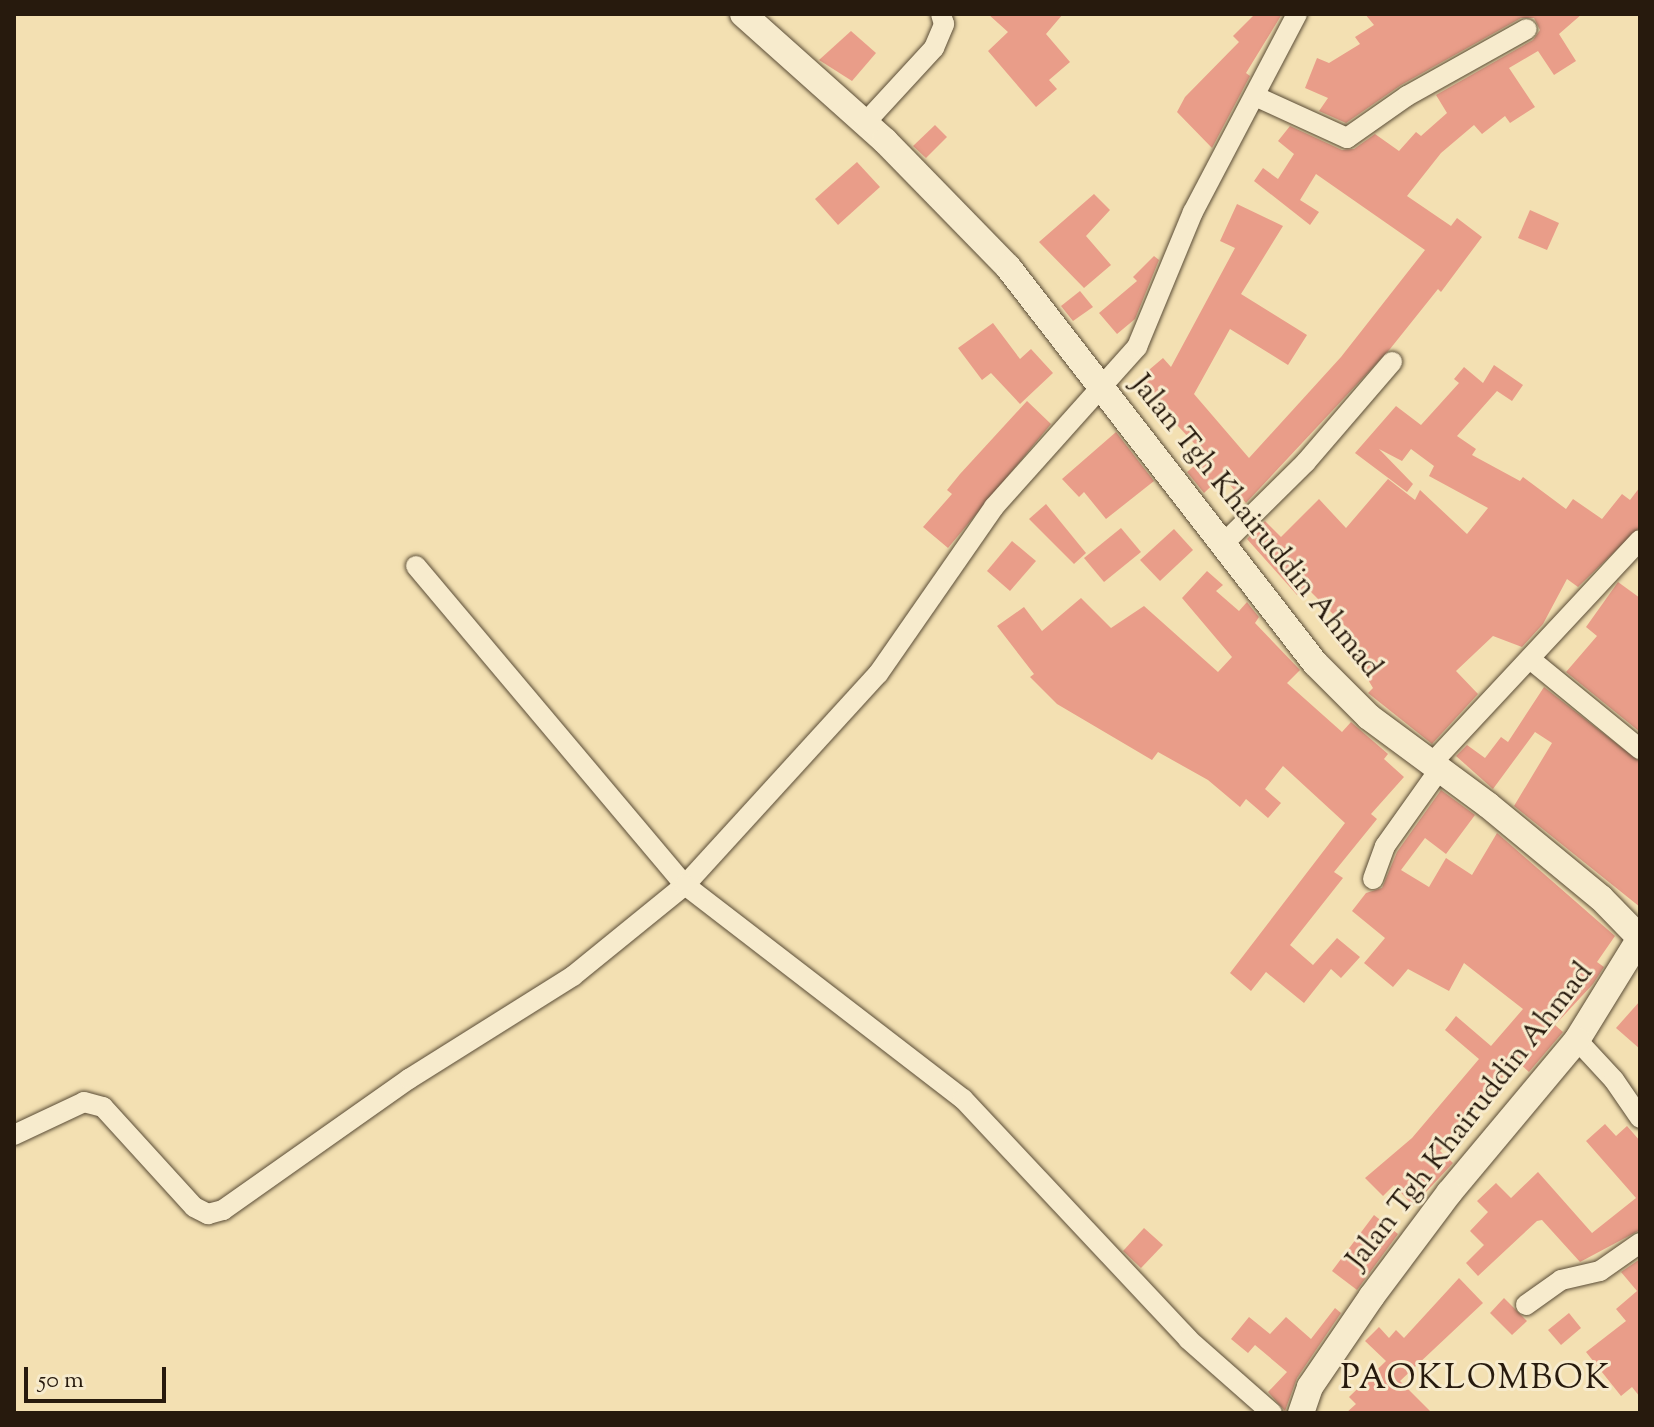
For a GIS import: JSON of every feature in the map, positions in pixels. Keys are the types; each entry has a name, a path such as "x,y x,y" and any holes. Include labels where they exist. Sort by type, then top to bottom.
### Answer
{"street":[{"name":"Jalan Tgh Khairuddin Ahmad","path":"743,14 865,123 1008,267 1315,663 1369,717 1601,898 1640,938 1577,1040 1389,1273 1310,1387 1301,1413"},
{"path":"865,123 934,48 944,24 941,14"},
{"path":"14,1135 84,1102 103,1107 194,1207 208,1214 223,1210 409,1079 573,976 685,885 878,674 994,507 1103,390 1137,347 1193,212 1257,97 1297,14"},
{"path":"1257,97 1347,138 1407,96 1527,29"},
{"path":"1224,543 1306,462 1392,362"},
{"path":"1373,879 1385,846 1435,767 1640,540"},
{"path":"416,566 685,885 963,1099 1188,1339 1272,1413"},
{"path":"1530,659 1640,749"},
{"path":"1577,1040 1614,1080 1640,1118"},
{"path":"1526,1305 1561,1280 1600,1271 1640,1243"}],"building":[{"path":"988,14 1063,14 1046,34 1070,62 1049,80 1057,89 1036,107 988,51 1008,32"},
{"path":"1255,14 1282,14 1246,73 1250,76 1212,148 1177,112 1185,97 1239,42 1233,36"},
{"path":"1365,14 1582,14 1559,34 1576,61 1554,75 1538,51 1509,68 1535,107 1510,123 1505,116 1482,134 1474,125 1441,153 1407,196 1451,226 1457,218 1482,237 1441,292 1438,289 1390,349 1246,503 1222,476 1204,493 1187,472 1206,456 1136,381 1163,358 1171,367 1235,248 1220,241 1237,204 1283,226 1241,294 1307,335 1288,365 1230,329 1194,394 1249,458 1341,357 1425,250 1316,174 1300,200 1319,212 1310,225 1254,181 1263,168 1278,179 1294,154 1278,141 1290,126 1342,150 1354,149 1375,134 1399,151 1416,132 1421,136 1447,113 1436,95 1533,40 1540,30 1534,18 1521,18 1401,85 1346,123 1319,111 1328,98 1305,88 1317,58 1329,63 1360,44 1355,37 1374,25"},
{"path":"851,31 876,53 852,81 819,60"},
{"path":"935,125 947,137 926,158 913,146"},
{"path":"857,162 880,187 838,225 815,199"},
{"path":"1094,194 1110,210 1086,236 1111,265 1084,288 1039,242"},
{"path":"1530,210 1559,223 1547,250 1518,238"},
{"path":"1154,256 1159,260 1135,319 1117,334 1099,313 1137,281 1133,277"},
{"path":"1080,291 1093,307 1073,321 1061,306"},
{"path":"993,323 1020,359 1031,349 1053,373 1020,404 991,373 982,380 958,348"},
{"path":"1494,365 1523,385 1512,401 1497,391 1457,436 1476,449 1472,455 1520,481 1523,477 1566,509 1573,499 1602,519 1622,494 1630,500 1640,487 1640,527 1578,587 1567,579 1543,624 1522,647 1493,636 1456,671 1478,694 1432,744 1368,693 1373,688 1367,678 1338,645 1352,633 1306,587 1297,595 1247,539 1265,521 1281,537 1319,499 1346,528 1388,479 1415,500 1420,490 1467,534 1488,508 1429,476 1434,466 1411,449 1402,461 1379,449 1413,484 1407,492 1355,453 1396,406 1421,425 1459,383 1454,379 1464,367 1483,383"},
{"path":"1027,401 1051,424 948,548 923,527 952,494 947,490 960,474"},
{"path":"1116,432 1154,481 1106,519 1084,492 1079,497 1062,479"},
{"path":"1046,504 1086,553 1074,564 1029,519"},
{"path":"1121,528 1141,552 1104,582 1084,558"},
{"path":"1174,529 1193,550 1160,581 1140,560"},
{"path":"1012,541 1036,561 1010,591 987,571"},
{"path":"1207,571 1223,585 1216,591 1239,611 1247,602 1259,617 1255,623 1300,670 1287,683 1342,732 1351,722 1388,754 1384,759 1404,777 1371,814 1377,819 1334,872 1343,878 1290,945 1313,965 1337,938 1360,957 1341,978 1331,969 1304,1003 1266,972 1251,991 1230,973 1345,823 1283,766 1265,789 1281,803 1268,818 1246,799 1240,807 1208,780 1158,752 1152,760 1057,704 1030,677 1034,674 997,626 1024,607 1042,631 1081,598 1111,628 1144,606 1218,672 1232,657 1182,598"},
{"path":"1618,582 1640,598 1640,732 1566,672 1597,636 1586,627"},
{"path":"1544,687 1640,762 1640,907 1514,806 1552,743 1535,732 1493,789 1456,756 1467,745 1485,758 1501,737 1508,742"},
{"path":"1441,790 1475,815 1446,854 1425,838 1401,870 1429,887 1446,858 1472,875 1497,833 1615,936 1597,962 1604,967 1593,984 1555,1025 1563,1032 1529,1072 1517,1061 1477,1106 1440,1151 1453,1163 1413,1206 1394,1185 1383,1196 1365,1178 1412,1138 1479,1059 1445,1030 1456,1016 1491,1046 1523,1009 1464,963 1449,991 1408,969 1393,987 1364,963 1385,938 1352,911 1366,893 1382,888 1397,852"},
{"path":"1640,1001 1640,1049 1616,1028"},
{"path":"1605,1124 1616,1136 1627,1126 1640,1141 1640,1230 1580,1262 1542,1220 1537,1221 1478,1276 1466,1263 1484,1245 1470,1231 1488,1212 1477,1201 1496,1183 1511,1198 1538,1172 1592,1233 1636,1198 1586,1141"},
{"path":"1374,1215 1398,1234 1357,1290 1332,1271"},
{"path":"1144,1228 1163,1245 1141,1268 1123,1251"},
{"path":"1640,1259 1640,1397 1632,1387 1621,1396 1586,1352 1626,1321 1616,1309 1637,1291 1621,1272"},
{"path":"1459,1278 1483,1303 1400,1381 1432,1413 1346,1413 1356,1404 1349,1397 1386,1361 1365,1341 1379,1327 1389,1338 1396,1330 1404,1338"},
{"path":"1504,1298 1527,1321 1512,1335 1490,1313"},
{"path":"1335,1308 1341,1313 1297,1378 1285,1411 1268,1392 1287,1372 1255,1345 1248,1353 1231,1339 1249,1317 1270,1334 1286,1317 1311,1339"},
{"path":"1569,1313 1581,1328 1561,1345 1548,1330"}],"district":[{"name":"PAOKLOMBOK","path":"1476,1380"}]}
